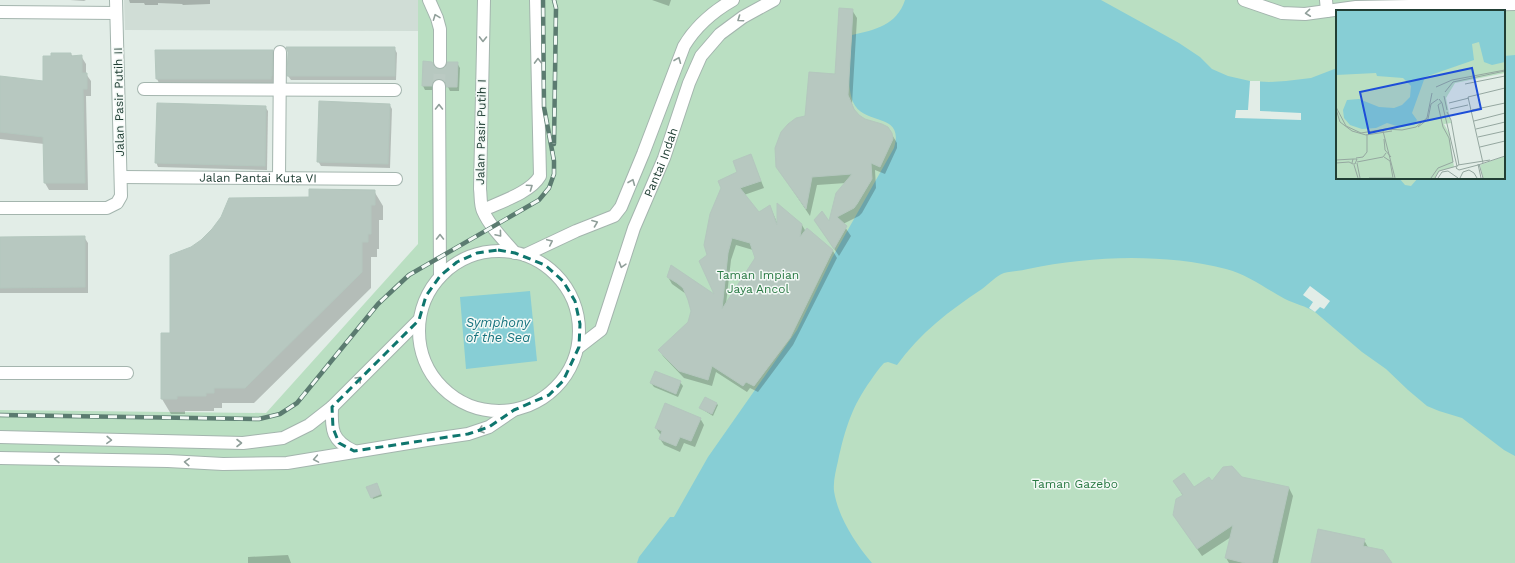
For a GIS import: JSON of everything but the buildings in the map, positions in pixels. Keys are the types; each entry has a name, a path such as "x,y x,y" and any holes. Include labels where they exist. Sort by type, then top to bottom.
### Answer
{"street":[{"name":"Jalan Pasir Putih II","path":"0,208 107,208 117,203 121,196 116,0"},
{"path":"429,0 440,29 440,62"},
{"name":"Jalan Pasir Putih I","path":"484,0 480,189 483,210 493,227 520,254"},
{"path":"483,210 524,191 536,183 540,176 536,0"},
{"name":"Pantai Indah","path":"520,254 614,216 621,207 684,46 690,35 702,21 733,0"},
{"name":"Pantai Indah","path":"579,347 601,330 634,228 664,158 689,83 701,56 720,34 743,17 774,0"},
{"path":"1244,0 1282,13 1305,14 1327,5 1356,7 1515,4"},
{"path":"0,12 116,13"},
{"path":"279,178 280,52"},
{"path":"439,86 440,276"},
{"path":"144,89 395,90"},
{"name":"Jalan Pantai Kuta VI","path":"121,177 396,178"},
{"path":"498,250 520,254 546,265 563,281 574,301 580,324 579,347 573,365 563,381 549,395 533,404 514,410 493,411 472,407 452,396 436,382 425,363 419,342 419,320 426,296 440,276 457,262 477,253 498,250"},
{"path":"0,437 243,443 283,438 309,425 332,407 419,320"},
{"path":"0,373 127,373"},
{"path":"332,407 331,420 336,437 340,443 354,451"},
{"path":"0,458 168,461 223,464 287,464 354,451 468,434 489,427 514,410"}],"highlighted area":[{"path":"498,250 515,253 545,265 563,281 575,301 580,324 579,347 563,381 549,395 514,410 489,427 468,434 354,451 339,443 333,428 332,407 419,320 426,296 440,276 457,262 477,253"}],"shaded area":[{"path":"124,0 418,0 418,31 125,30"}],"green space":[{"name":"Taman Impian Jaya Ancol","path":"418,0 1515,0 1515,563 0,563 0,410 266,413 418,244"}],"water":[{"path":"905,0 1101,0 1179,43 1200,57 1212,69 1228,76 1250,81 1286,81 1311,78 1336,68 1336,179 1400,179 1405,185 1411,186 1417,179 1505,179 1505,56 1515,55 1515,456 1504,450 1462,418 1427,406 1386,369 1362,352 1315,312 1285,299 1241,274 1226,269 1177,260 1127,258 1077,261 1007,272 998,276 936,323 915,343 897,365 888,362 884,363 864,390 854,409 847,428 836,468 834,491 843,520 859,547 872,563 637,563 639,557 670,517 674,517 708,457 797,330 832,258 894,148 896,136 894,129 882,120 866,115 858,110 851,95 849,78 852,35 869,31 884,25 897,15"},
{"name":"Symphony of the Sea","path":"530,291 537,361 466,369 460,297"}],"pier":[{"path":"1250,81 1260,81 1260,111 1301,113 1301,120 1235,118 1236,110 1248,110"},
{"path":"1310,286 1330,301 1324,309 1320,307 1315,312 1309,308 1313,302 1303,295"}],"tunnel":[{"path":"439,86 440,62"}],"railway":[{"path":"0,415 259,419 280,414 297,403 378,304 409,275 539,200 549,188 554,174 554,161 544,107 543,0"},
{"path":"554,0 556,8 554,144"}],"park label":[{"name":"Taman Gazebo","path":"1075,484"}]}
